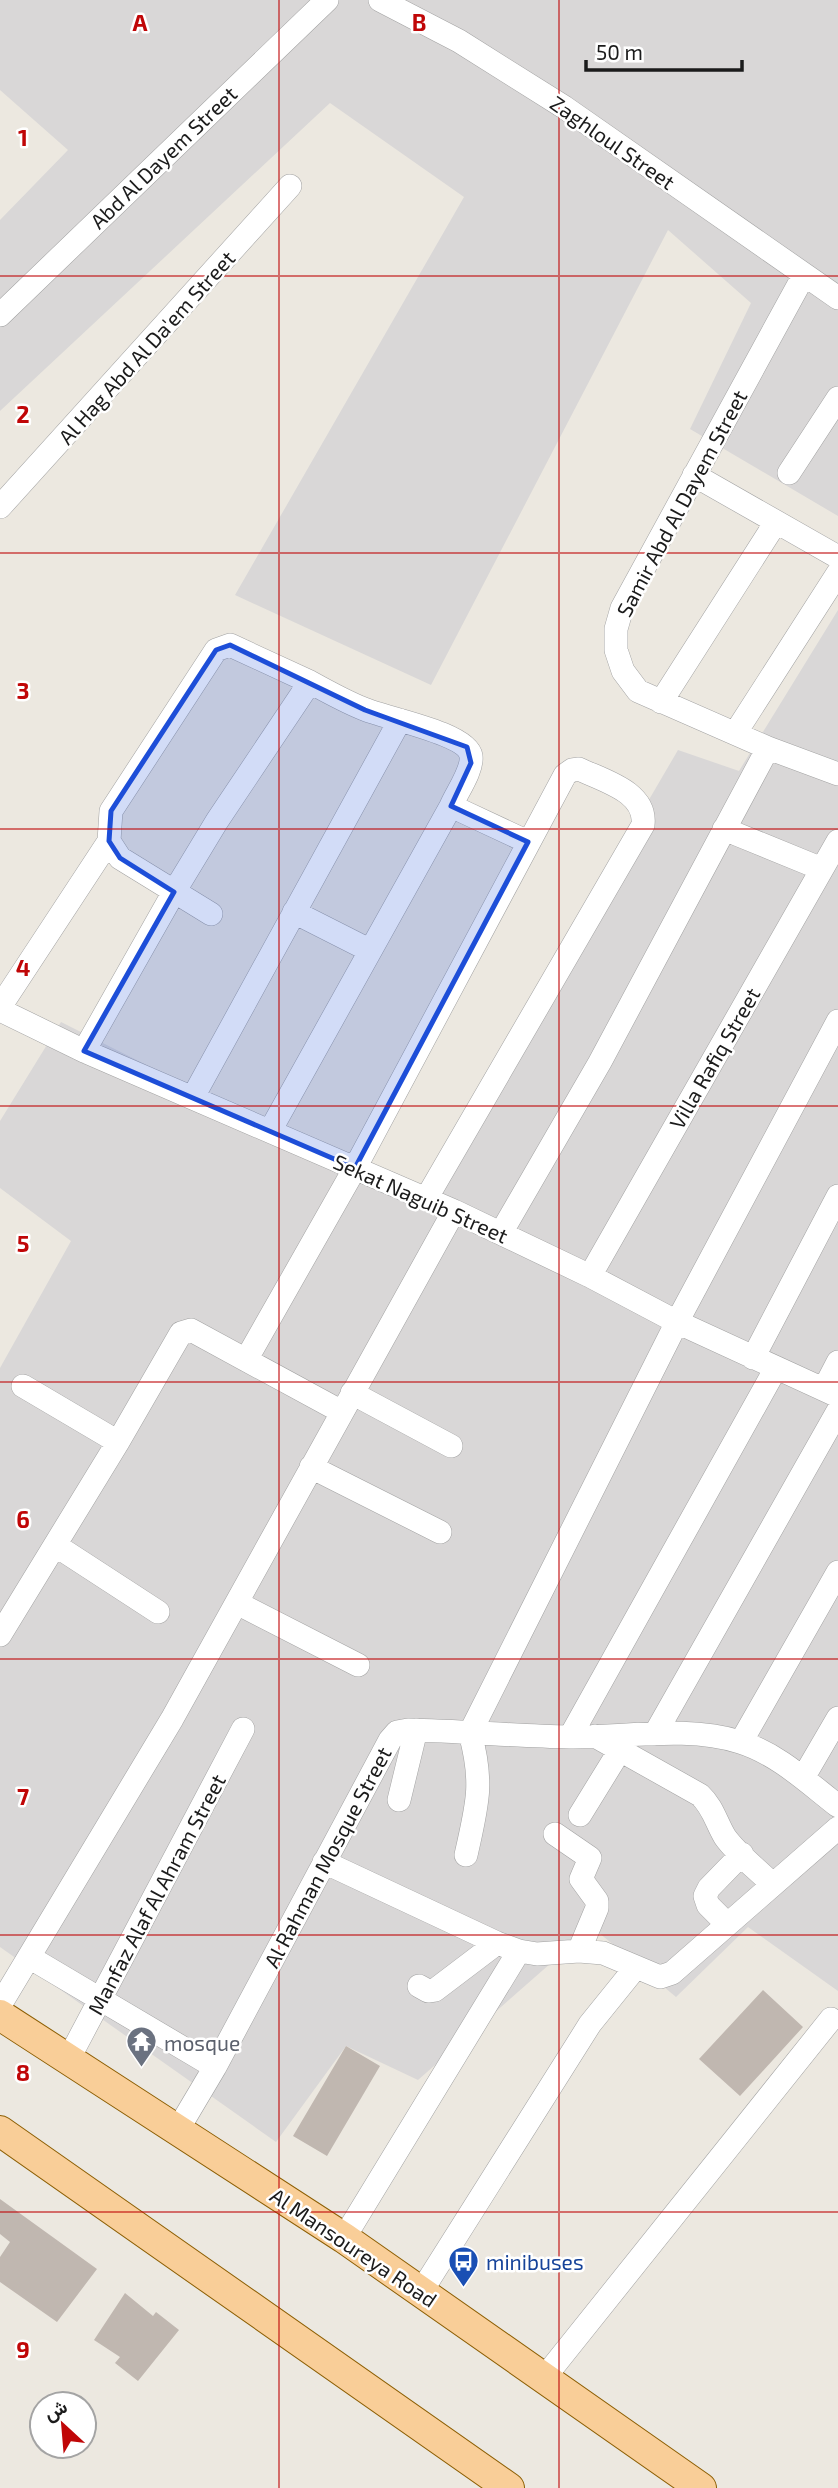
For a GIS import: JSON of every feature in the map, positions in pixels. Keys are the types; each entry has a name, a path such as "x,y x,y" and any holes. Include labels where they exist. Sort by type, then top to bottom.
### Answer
{"main road":[{"name":"Al Mansoureya Road","path":"0,2015 344,2238 701,2488"},
{"path":"0,2131 509,2488"}],"street":[{"name":"Abd Al Dayem Street","path":"0,315 327,0"},
{"name":"Zaghloul Street","path":"380,0 459,41 564,107 838,298"},
{"name":"Al Hag Abd Al Da'em Street","path":"0,507 290,186"},
{"name":"Samir Abd Al Dayem Street","path":"804,275 622,608 616,629 616,650 623,671 638,691 768,748 838,774"},
{"path":"789,473 838,398"},
{"path":"694,475 838,556"},
{"path":"661,702 776,522"},
{"path":"736,732 838,573"},
{"path":"0,1008 109,841 111,811 216,650 230,645 365,710 464,744 471,754 471,763 451,806 270,1131"},
{"path":"85,1051 216,821 310,682"},
{"path":"193,1097 400,720"},
{"path":"501,1233 600,1062 768,748"},
{"path":"246,1360 355,1168 565,775 579,769 634,797 645,815 643,825 426,1199"},
{"path":"451,806 528,842"},
{"path":"724,829 832,855"},
{"path":"109,841 120,858 211,914"},
{"name":"Villa Rafiq Street","path":"590,1276 832,855"},
{"path":"294,912 369,950"},
{"name":"Sekat Naguib Street","path":"0,1008 85,1051 454,1211 590,1276 677,1322 831,1393"},
{"path":"466,1855 480,1792 470,1733 677,1322 838,1021"},
{"path":"753,1358 838,1196"},
{"path":"0,2006 172,1719 454,1211"},
{"path":"0,1635 181,1333 191,1331 246,1360 451,1446"},
{"path":"831,1393 838,1362"},
{"path":"570,1737 776,1368"},
{"path":"23,1386 118,1442"},
{"path":"655,1734 838,1412"},
{"path":"311,1468 440,1532"},
{"path":"55,1545 158,1612"},
{"path":"741,1742 838,1572"},
{"path":"237,1603 359,1665"},
{"path":"803,1778 838,1718"},
{"name":"Manfaz Alaf Al Ahram Street","path":"68,2060 243,1729"},
{"name":"Al Rahman Mosque Street","path":"177,2131 215,2067 390,1740 403,1730 570,1737 655,1734 717,1736 763,1751 838,1806"},
{"path":"400,1800 416,1730"},
{"path":"595,1736 700,1795 713,1810 725,1836 772,1884"},
{"path":"580,1815 620,1750"},
{"path":"324,1862 508,1947 556,1954 579,1951 603,1954 660,1977 672,1973 838,1828"},
{"path":"555,1834 590,1858 581,1879 597,1901 597,1908 579,1951"},
{"path":"727,1924 708,1905 705,1896 709,1888 742,1854"},
{"path":"419,1986 428,1991 435,1990 508,1947"},
{"path":"344,2238 508,1947"},
{"path":"29,1957 215,2067"},
{"path":"421,2292 585,2033 636,1967"},
{"path":"544,2378 831,2019"}],"highlighted area":[{"path":"230,645 365,710 467,747 471,763 451,806 528,842 355,1168 84,1051 174,892 120,858 109,841 111,811 216,650"}],"shaded area":[{"path":"0,0 838,0 838,516 690,429 751,303 668,230 431,685 235,595 464,197 330,103 0,411 0,220 68,150 0,90"},
{"path":"838,610 838,1991 748,1927 676,1997 592,1927 418,2080 346,2046 276,2142 0,1947 0,1368 71,1241 0,1188 0,1121 61,1022 415,1200 678,750 739,771"}],"building":[{"path":"763,1990 803,2027 740,2096 699,2059"},
{"path":"346,2046 380,2066 327,2156 293,2136"},
{"path":"0,2199 97,2269 57,2322 0,2282 0,2257 10,2242 0,2234"},
{"path":"125,2293 153,2316 156,2312 179,2330 138,2381 115,2363 120,2357 94,2340"}],"place":[{"name":"mosque","path":"141,2069"},
{"name":"minibuses","path":"463,2288"}]}
